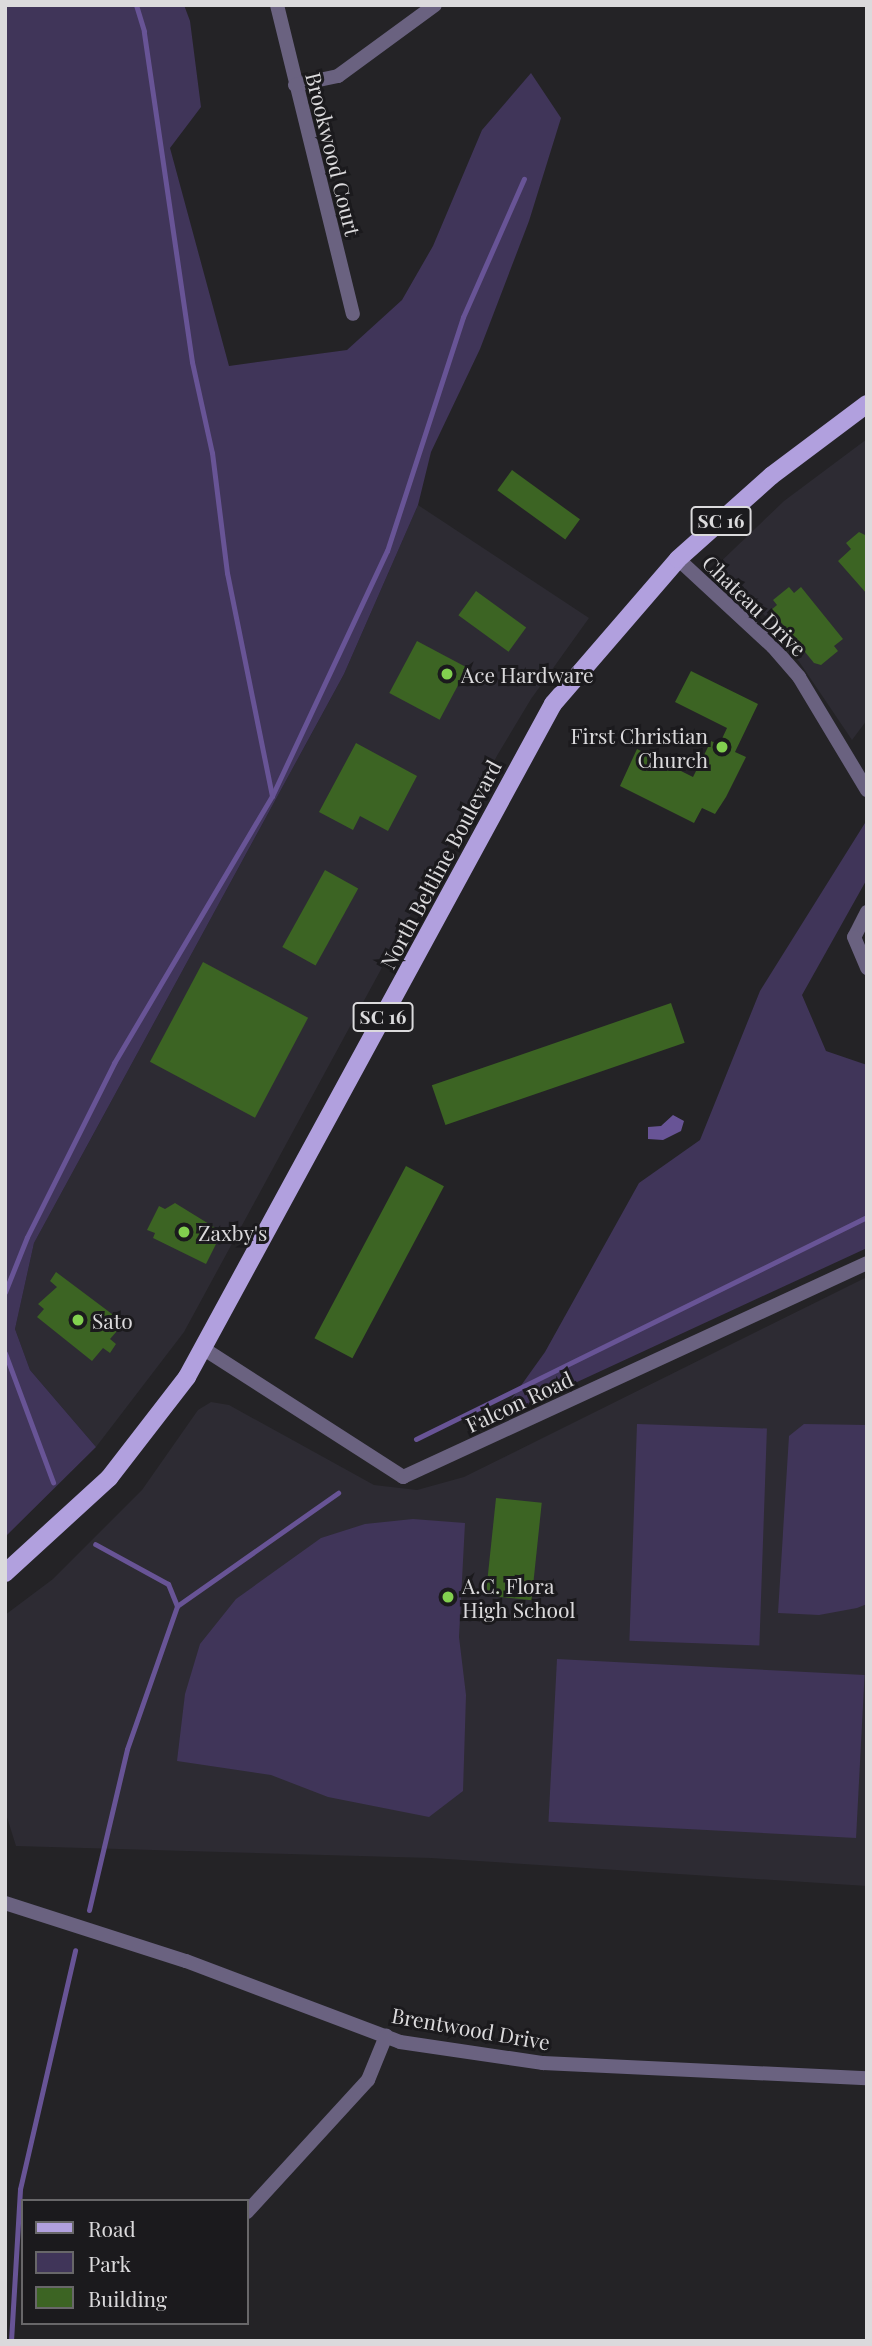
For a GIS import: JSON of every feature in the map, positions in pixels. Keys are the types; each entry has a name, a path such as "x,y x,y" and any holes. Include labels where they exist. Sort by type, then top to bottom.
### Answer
{"main road":[{"name":"North Beltline Boulevard","path":"5,1573 109,1478 169,1403 204,1349 553,704 678,559 771,476 867,404"}],"street":[{"name":"Brookwood Court","path":"277,5 353,314"},
{"path":"295,85 338,76 435,5"},
{"name":"Chateau Drive","path":"678,559 773,647 799,677 867,790"},
{"path":"867,912 854,937 867,968"},
{"name":"Falcon Road","path":"204,1349 403,1477 867,1262"},
{"name":"Brentwood Drive","path":"5,1903 186,1961 386,2036 543,2063 867,2078"},
{"path":"248,2211 368,2080 386,2036"}],"shaded area":[{"path":"867,439 867,720 852,740 773,623 713,569 784,501"},
{"path":"418,505 589,618 531,699 498,754 184,1332 96,1447 30,1370 15,1329 34,1243 344,674"},
{"path":"673,1115 684,1121 681,1131 663,1140 648,1139 648,1127 661,1126"},
{"name":"A.C. Flora High School","path":"867,1277 867,1886 431,1858 16,1846 5,1811 5,1615 53,1579 142,1490 198,1410 211,1402 229,1405 374,1485 417,1490 464,1477"}],"green space":[{"path":"5,5 184,5 190,21 201,107 170,148 229,366 347,350 402,300 433,246 482,130 531,73 561,118 529,221 480,349 431,452 418,505 344,674 34,1243 15,1329 30,1370 96,1447 5,1537"},
{"path":"865,823 867,879 802,995 826,1051 867,1065 867,1248 497,1419 545,1352 639,1183 700,1140 760,991"},
{"path":"637,1424 767,1429 759,1645 629,1641"},
{"path":"804,1424 867,1425 867,1604 819,1615 778,1613 789,1436"},
{"path":"413,1519 465,1523 459,1637 466,1695 463,1791 429,1817 328,1797 271,1775 177,1761 185,1694 200,1644 236,1599 321,1538 365,1524"},
{"path":"557,1659 865,1675 856,1838 548,1822"}],"building":[{"path":"512,470 580,519 565,540 497,490"},
{"path":"859,532 867,536 867,594 838,561 851,549 846,543"},
{"path":"789,587 794,593 801,587 843,639 834,646 838,651 821,665 814,663 771,610 777,605 773,600"},
{"path":"476,591 526,627 509,652 458,615"},
{"path":"417,641 467,668 440,720 389,693"},
{"name":"First Christian Church","path":"691,671 758,704 735,752 746,757 726,797 715,814 702,808 694,823 620,786 637,749 693,777 711,741 719,745 727,728 675,702"},
{"path":"356,743 417,776 388,831 360,816 353,830 319,812"},
{"path":"325,870 358,888 316,965 282,947"},
{"path":"203,962 308,1018 255,1118 150,1062"},
{"path":"671,1003 685,1043 445,1125 432,1085"},
{"path":"406,1166 444,1186 352,1358 314,1338"},
{"path":"175,1203 222,1232 206,1264 153,1238 155,1233 147,1230 159,1206 165,1209"},
{"path":"56,1272 124,1323 110,1339 116,1344 110,1353 103,1348 92,1361 37,1317 44,1309 38,1304 57,1287 50,1281"},
{"path":"496,1498 542,1503 532,1600 486,1595"}],"waterway":[{"path":"5,1292 27,1237 114,1063 272,796 227,573 212,453 192,362 144,31 136,5"},
{"path":"272,796 387,551 463,317 524,179"},
{"path":"416,1439 867,1217"},
{"path":"5,1353 53,1482"},
{"path":"177,1606 338,1493"},
{"path":"89,1910 127,1749 177,1606 168,1584 95,1544"},
{"path":"11,2341 20,2189 75,1950"}],"place":[{"name":"Ace Hardware","path":"447,674"},
{"name":"First Christian Church","path":"722,747"},
{"name":"Zaxby's","path":"184,1232"},
{"name":"Sato","path":"78,1320"},
{"name":"A.C. Flora High School","path":"448,1597"}]}
